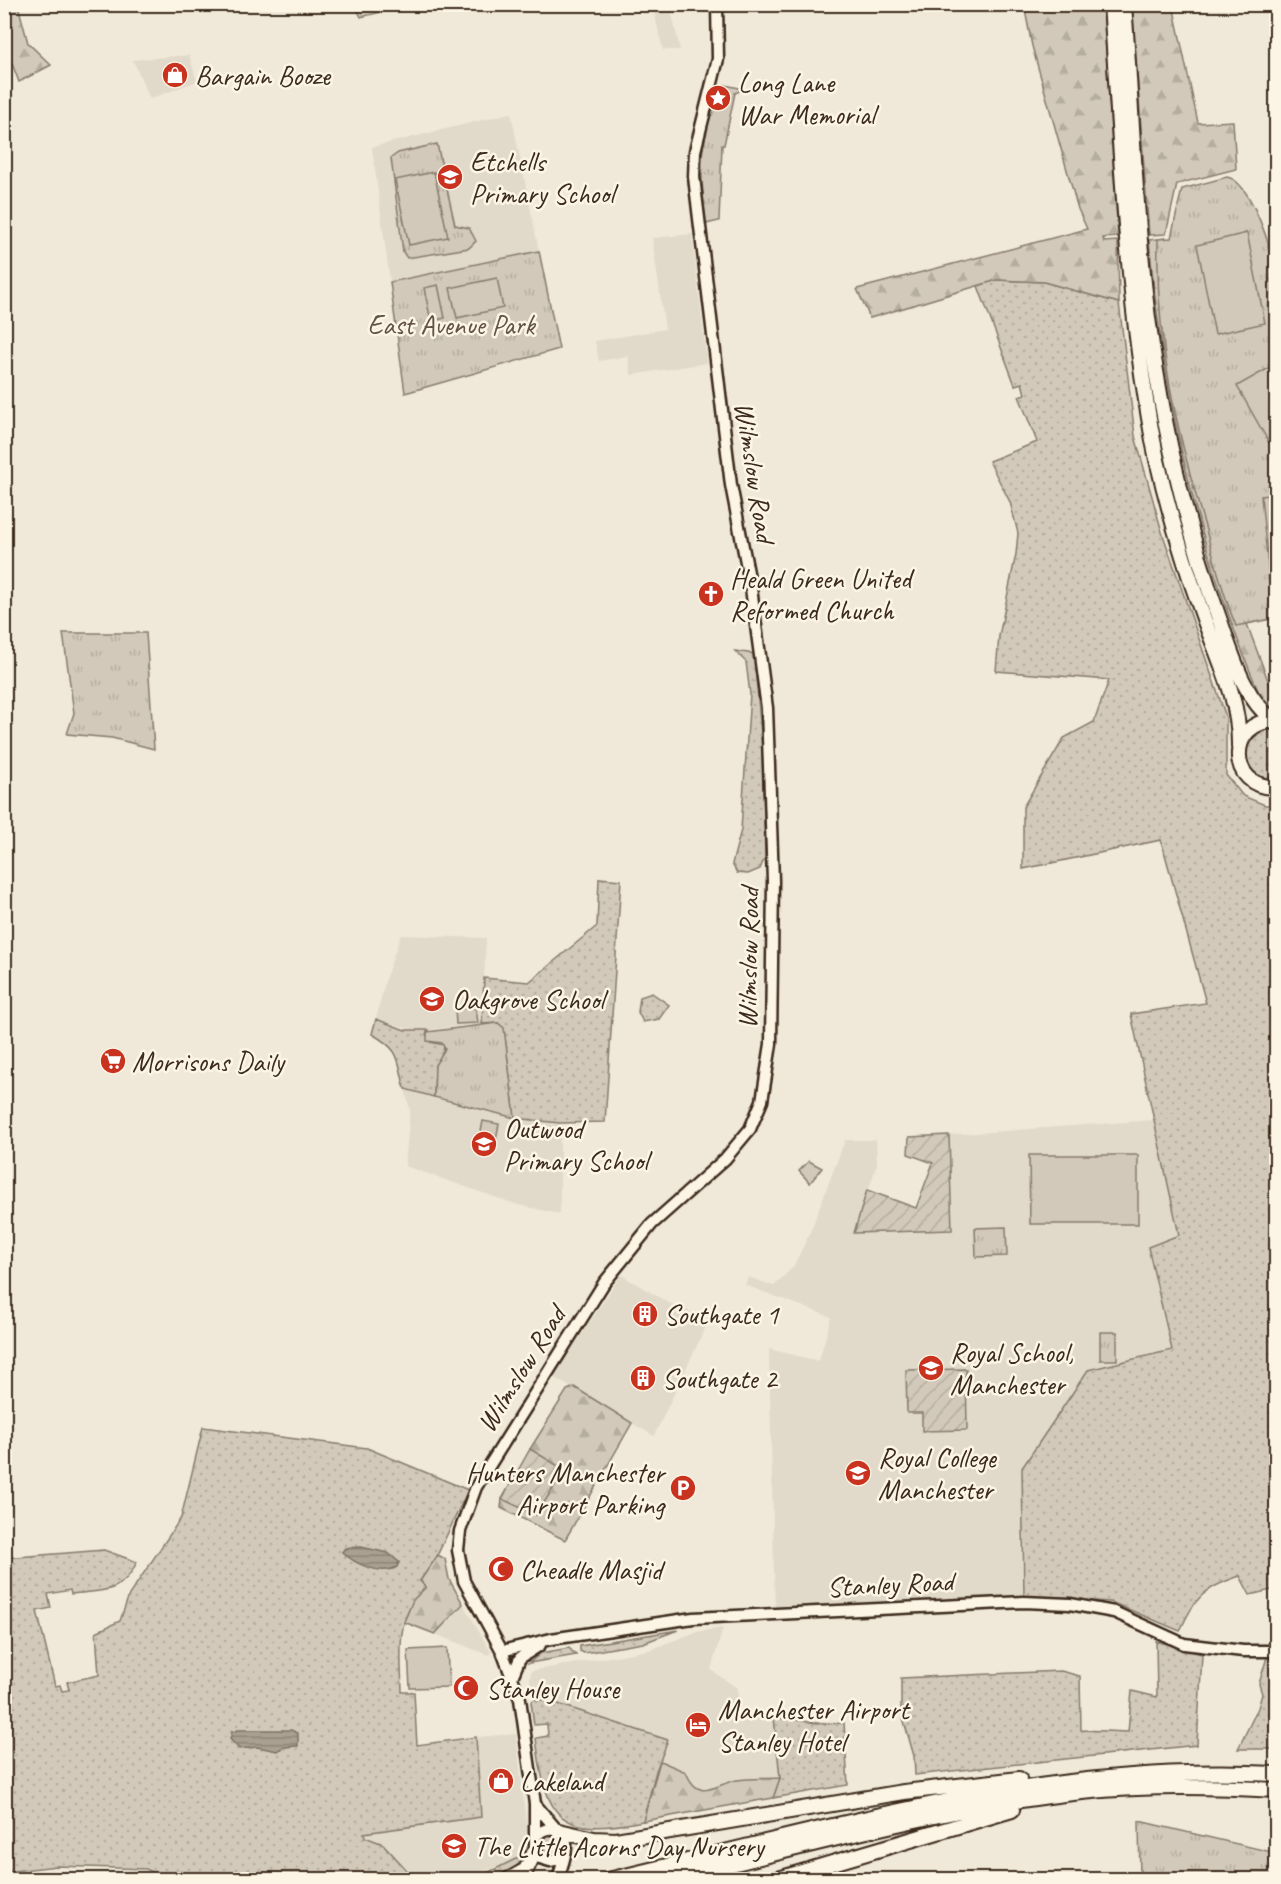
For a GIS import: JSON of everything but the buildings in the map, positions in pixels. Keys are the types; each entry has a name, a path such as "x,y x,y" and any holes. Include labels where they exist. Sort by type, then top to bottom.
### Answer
{"highway":[{"path":"1111,4 1131,280 1144,391 1158,462 1181,551 1235,701 1239,759 1245,774 1263,786 1276,787"},
{"path":"1124,4 1146,298 1172,460 1196,549 1229,645 1253,700 1275,721"},
{"path":"1239,747 1251,728 1260,723 1275,721"},
{"path":"558,1830 594,1839 616,1840 914,1791 1101,1772 1276,1774"},
{"path":"608,1880 968,1796 1117,1775 1186,1772"},
{"path":"665,1880 982,1808 1082,1792 1154,1787 1276,1790"},
{"path":"775,1880 1028,1806 1154,1787"},
{"path":"508,1880 526,1870 537,1850"}],"main road":[{"name":"Wilmslow Road","path":"537,1850 535,1804 520,1699 502,1651 468,1591 459,1566 460,1531 476,1487 560,1350 617,1265 652,1224 725,1159 750,1129 760,1108 770,1063 774,881 767,708 751,588 729,475 694,177 695,152 718,59 717,4"},
{"name":"Stanley Road","path":"502,1651 550,1639 693,1618 1024,1602 1070,1604 1114,1612 1184,1644 1243,1651 1276,1651"},
{"path":"512,1677 525,1653 550,1639"},
{"path":"535,1804 566,1839 565,1853 556,1880"},
{"path":"556,1880 537,1850 543,1829 558,1830"},
{"path":"537,1850 554,1861 565,1853"}],"shaded area":[{"path":"649,5 705,5 706,10 671,10 680,50 663,50 654,12 650,12"},
{"path":"189,55 197,81 150,99 133,60"},
{"name":"Etchells Primary School","path":"511,113 539,251 390,282 372,147"},
{"path":"692,234 707,363 631,375 628,356 599,361 595,341 665,329 652,238"},
{"name":"Oakgrove School","path":"401,935 486,938 482,1024 417,1031 376,1019 386,977"},
{"name":"Outwood Primary School","path":"405,1089 515,1118 560,1123 560,1214 518,1205 405,1166 410,1110"},
{"name":"Royal School, Manchester","path":"1154,1120 1179,1235 1148,1247 1172,1350 1095,1367 1021,1536 1024,1602 775,1615 769,1349 819,1361 831,1317 745,1285 748,1277 774,1286 793,1267 809,1235 845,1140 876,1140 877,1164 854,1233 952,1230 949,1135"},
{"path":"621,1275 669,1303 709,1320 654,1436 553,1377"},
{"path":"361,1547 388,1553 399,1562 397,1567 383,1570 368,1567 342,1552 345,1548"},
{"path":"463,1604 491,1652 488,1655 435,1634"},
{"name":"Manchester Airport Stanley Hotel","path":"723,1628 711,1670 737,1688 740,1712 774,1717 780,1778 773,1798 643,1821 667,1740 549,1701 535,1699 530,1680 531,1671 649,1650 696,1632"},
{"path":"291,1730 298,1733 298,1746 284,1747 277,1751 258,1747 239,1749 230,1739 232,1732"},
{"name":"The Little Acorns Day Nursery","path":"516,1734 527,1830 520,1857 466,1879 415,1879 396,1857 365,1837 364,1833 388,1828 481,1817 476,1737"}],"green space":[{"path":"5,4 18,5 28,43 51,65 19,82 5,45"},
{"path":"355,4 410,5 361,17"},
{"path":"1024,5 1103,5 1118,237 1103,238 1104,242 1118,241 1119,303 1044,282 997,280 870,318 857,289 1087,229 1078,209 1032,46"},
{"path":"1132,5 1173,5 1198,123 1233,121 1236,169 1177,184 1166,234 1149,235"},
{"path":"722,86 744,89 735,93 724,145 722,145 719,221 706,224 702,186 702,154 708,122"},
{"path":"437,144 455,225 469,228 476,241 469,248 407,258 403,252 391,158 398,153"},
{"path":"434,172 448,237 409,245 395,180"},
{"path":"1227,177 1236,181 1252,203 1265,234 1276,274 1276,618 1236,626 1195,494 1177,422 1164,350 1158,277 1158,239 1171,238 1182,189"},
{"path":"1247,233 1265,323 1215,334 1197,245"},
{"path":"1166,238 1276,618 1247,624 1276,702 1274,710 1267,706 1259,693 1237,638 1218,583 1186,471 1163,357 1149,240"},
{"name":"East Avenue Park","path":"539,251 559,349 405,393 390,282"},
{"path":"497,278 503,308 457,318 450,288"},
{"path":"996,280 1044,282 1119,303 1135,436 1162,532 1226,717 1226,775 1243,796 1265,805 1276,805 1276,1589 1250,1595 1240,1576 1228,1580 1202,1595 1180,1631 1111,1602 1024,1597 1022,1468 1088,1370 1172,1350 1148,1247 1179,1235 1131,1014 1206,1003 1161,840 1023,869 1023,807 1064,738 1094,722 1109,680 996,671 999,636 1016,554 1018,533 1010,502 989,461 1037,442 1019,396 1025,394 1022,383 1015,385 978,286"},
{"path":"438,285 445,318 431,321 424,288"},
{"path":"1276,364 1276,455 1237,386"},
{"path":"1276,494 1276,596 1271,596 1261,496"},
{"path":"63,633 146,633 154,749 112,738 67,734 74,713"},
{"path":"735,651 754,654 762,745 765,857 760,869 748,874 737,873 732,864 741,830 750,694 746,662"},
{"path":"1267,730 1276,730 1276,781 1256,774 1247,759 1250,743"},
{"path":"599,878 621,880 605,1122 560,1123 515,1118 504,1029 498,1023 482,1024 484,978 529,982 597,926"},
{"path":"652,993 669,1005 659,1019 643,1022 638,1012 640,997"},
{"path":"476,1008 478,1023 456,1024 455,1009"},
{"path":"376,1019 405,1030 429,1030 426,1034 430,1042 444,1045 443,1054 435,1065 434,1097 405,1089 394,1051 372,1034"},
{"path":"498,1023 504,1028 515,1118 434,1097 435,1065 445,1049 442,1043 427,1041 427,1032"},
{"path":"483,1121 499,1124 493,1155 477,1152"},
{"path":"949,1135 952,1230 854,1233 867,1190 916,1208 933,1163 908,1154 909,1137"},
{"path":"1029,1155 1138,1155 1138,1224 1030,1224"},
{"path":"809,1161 822,1168 810,1183 799,1171"},
{"path":"1006,1227 1007,1256 976,1257 975,1228"},
{"path":"1100,1332 1117,1332 1117,1360 1100,1360"},
{"path":"966,1369 967,1430 922,1431 922,1413 907,1413 906,1370"},
{"path":"574,1387 632,1423 565,1540 501,1508 502,1499 536,1457 530,1449 567,1390"},
{"path":"203,1427 367,1448 468,1490 436,1558 420,1581 426,1587 416,1599 404,1623 401,1649 402,1692 414,1692 417,1745 476,1737 481,1817 364,1833 365,1837 383,1844 415,1879 169,1880 146,1869 57,1866 5,1872 5,1558 104,1550 137,1562 131,1573 117,1586 101,1591 71,1594 70,1590 48,1594 51,1608 37,1611 55,1686 60,1685 62,1691 69,1690 67,1682 99,1675 96,1632 120,1621 129,1595 181,1518"},
{"path":"530,1449 565,1470 536,1515 502,1499"},
{"path":"438,1555 445,1559 449,1579 463,1604 435,1634 404,1622 413,1600 426,1587 420,1581"},
{"path":"678,1630 643,1643 584,1653 580,1651 580,1646"},
{"path":"1156,1641 1202,1654 1197,1745 915,1775 914,1756 901,1711 901,1678 1061,1671 1080,1676 1081,1730 1128,1732 1132,1691 1157,1697"},
{"path":"447,1648 449,1687 410,1688 408,1650"},
{"path":"569,1648 576,1655 529,1663 541,1653"},
{"path":"1267,1657 1276,1657 1276,1749 1238,1749 1258,1708 1262,1694 1259,1684"},
{"path":"535,1699 549,1701 668,1740 656,1771 643,1821 592,1827 575,1824 562,1817 552,1805 545,1788 536,1738 548,1736 547,1724 534,1725 531,1702"},
{"path":"774,1717 824,1724 844,1723 848,1785 773,1798 780,1778"},
{"path":"660,1761 686,1772 691,1782 702,1790 737,1780 780,1778 773,1798 643,1821"},
{"path":"1139,1821 1276,1853 1276,1879 1140,1879"},
{"path":"546,1835 554,1835 560,1841 560,1849 554,1855 546,1855 540,1849 540,1841"},
{"path":"522,1849 525,1850 523,1858 509,1870 490,1877 461,1879 489,1872 520,1857"}],"place":[{"name":"Bargain Booze","path":"175,75"},
{"name":"Long Lane War Memorial","path":"718,98"},
{"name":"Etchells Primary School","path":"450,177"},
{"name":"Heald Green United Reformed Church","path":"711,594"},
{"name":"Oakgrove School","path":"432,999"},
{"name":"Morrisons Daily","path":"113,1061"},
{"name":"Outwood Primary School","path":"484,1144"},
{"name":"Southgate 1","path":"645,1314"},
{"name":"Royal School, Manchester","path":"931,1368"},
{"name":"Southgate 2","path":"643,1378"},
{"name":"Royal College Manchester","path":"858,1473"},
{"name":"Hunters Manchester Airport Parking","path":"683,1488"},
{"name":"Cheadle Masjid","path":"501,1569"},
{"name":"Stanley House","path":"466,1688"},
{"name":"Manchester Airport Stanley Hotel","path":"698,1725"},
{"name":"Lakeland","path":"501,1781"},
{"name":"The Little Acorns Day Nursery","path":"454,1846"}]}
